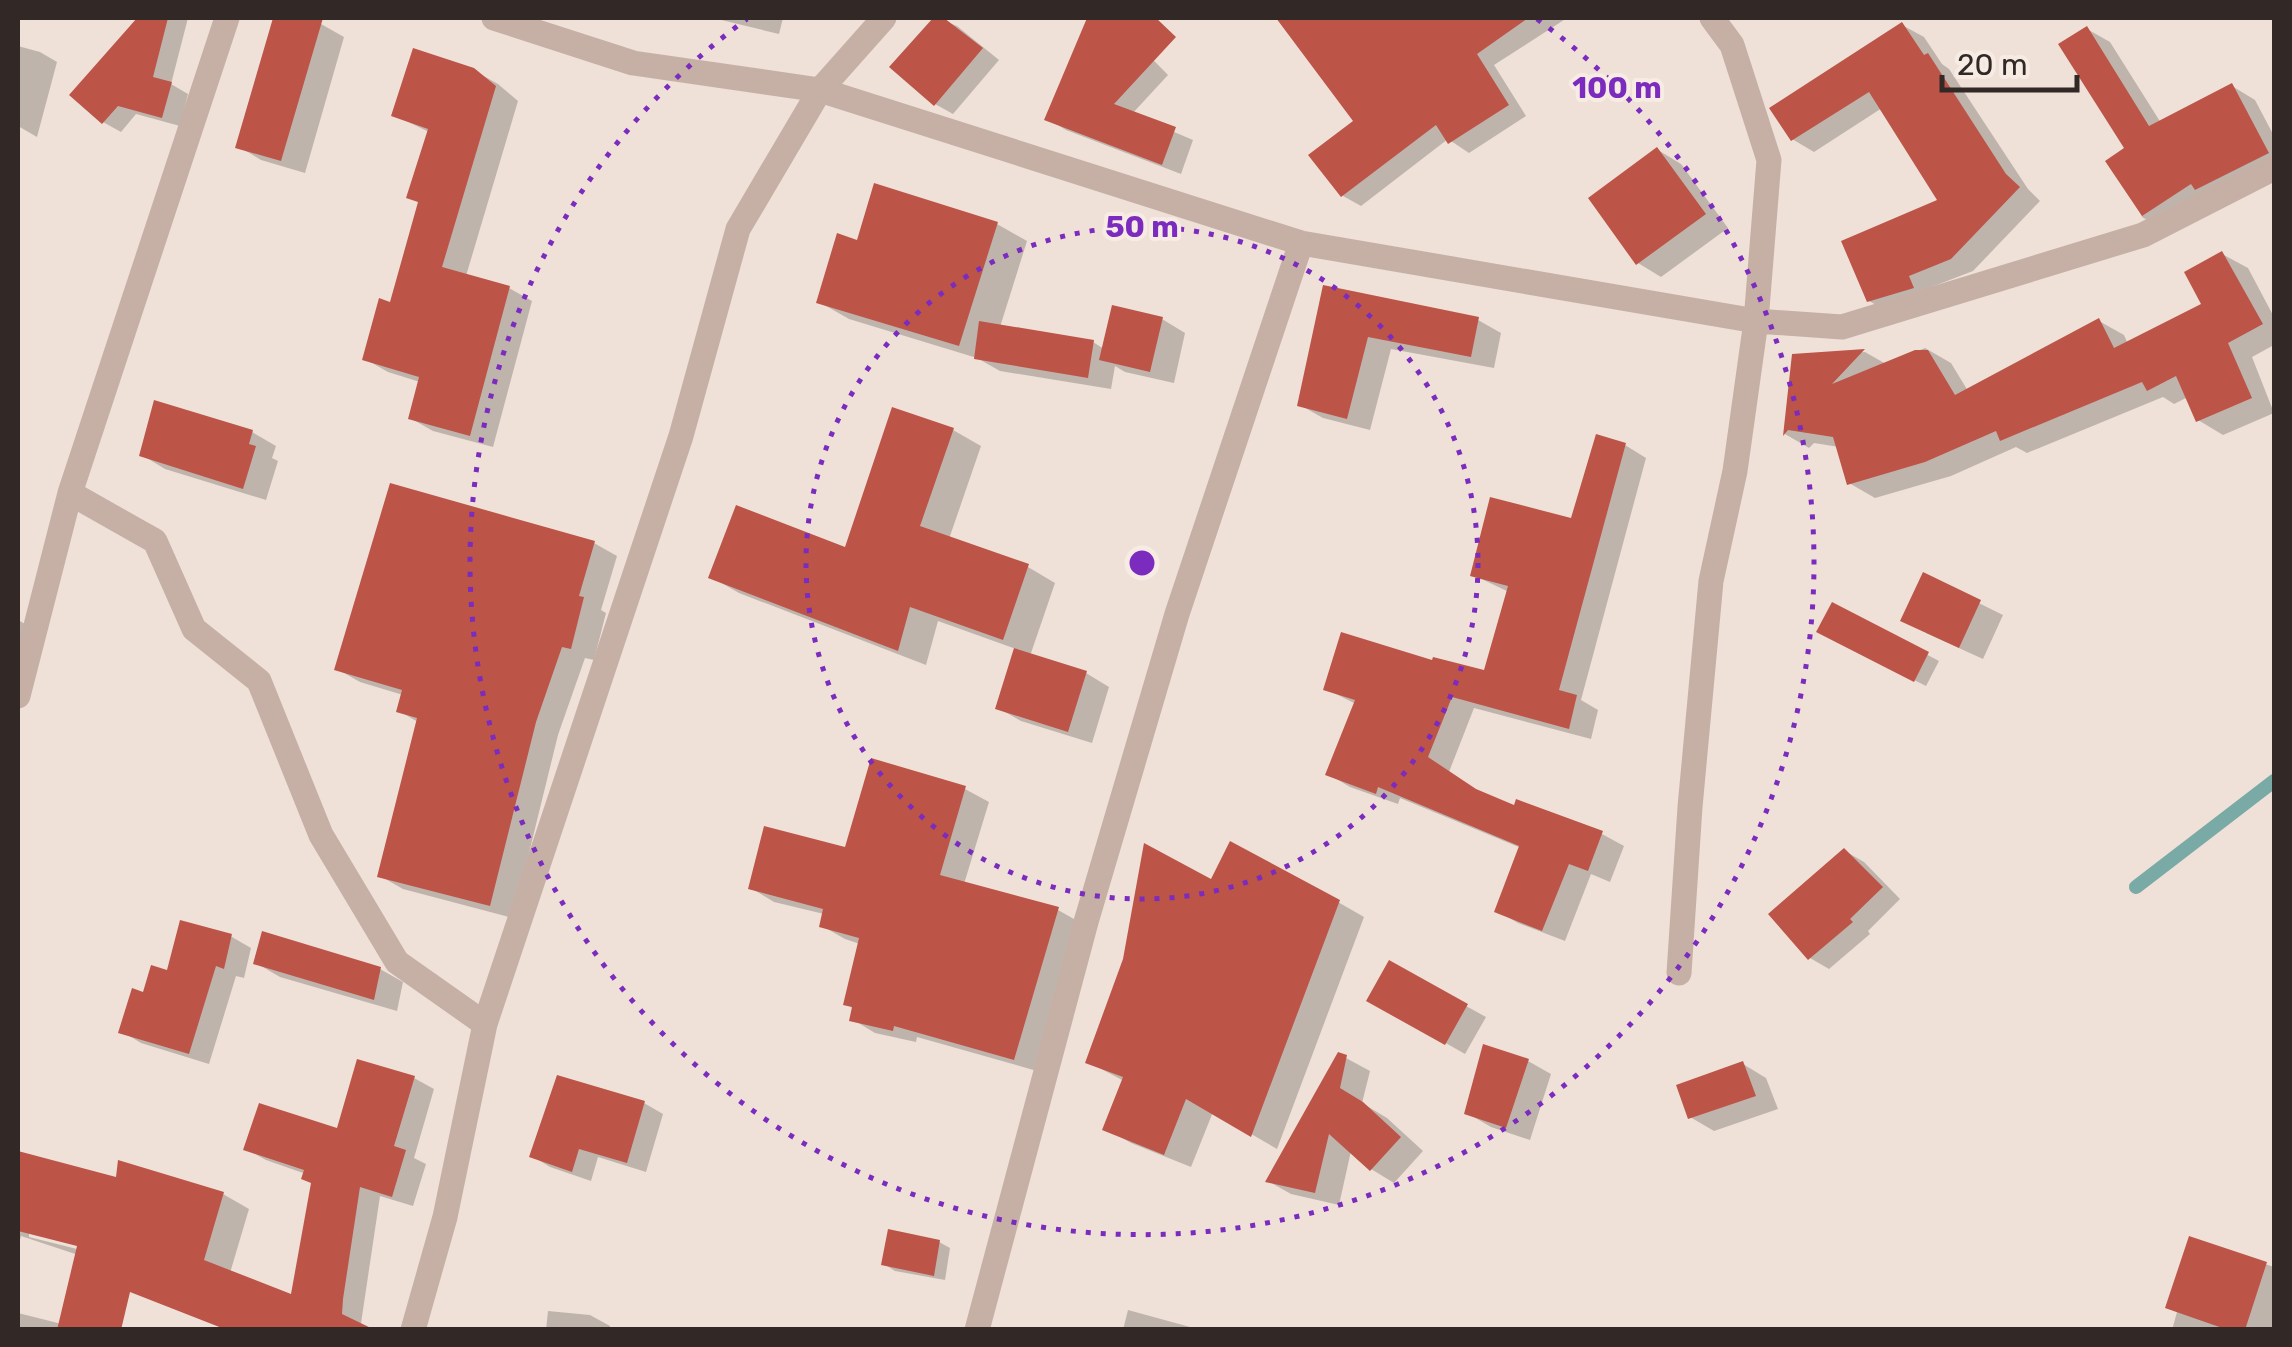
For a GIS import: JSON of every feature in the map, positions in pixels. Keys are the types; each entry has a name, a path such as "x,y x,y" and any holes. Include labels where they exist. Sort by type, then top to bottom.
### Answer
{"street":[{"path":"18,696 70,493 227,18"},
{"path":"494,18 632,62 820,90 1301,243 1756,321 1842,327 2143,235 2274,168"},
{"path":"413,1330 445,1217 484,1024 680,436 738,229 820,90 884,18"},
{"path":"1679,973 1711,581 1735,471 1756,321 1768,160 1732,45 1712,18"},
{"path":"976,1330 1086,922 1177,614 1301,243"},
{"path":"70,493 155,541 194,629 260,681 321,835 397,962 484,1024"}],"building":[{"path":"137,18 168,18 153,77 172,82 162,118 118,106 102,124 69,95"},
{"path":"273,18 323,18 281,161 235,148"},
{"path":"933,18 944,18 983,48 934,106 889,67"},
{"path":"1087,18 1156,18 1176,37 1114,104 1176,127 1162,165 1044,120"},
{"path":"1276,18 1528,18 1477,54 1509,105 1448,144 1436,125 1341,197 1308,155 1353,121"},
{"path":"1902,22 1924,55 1928,53 2006,174 2020,187 1951,259 1909,276 1914,288 1867,302 1841,241 1937,200 1869,92 1791,141 1769,108"},
{"path":"2087,26 2149,126 2232,83 2269,153 2195,190 2191,184 2142,216 2105,161 2124,148 2058,44"},
{"path":"413,48 474,68 496,86 442,267 510,286 470,436 408,419 419,377 362,360 379,298 390,302 418,202 406,198 428,129 391,116"},
{"path":"1657,147 1706,214 1636,265 1588,198"},
{"path":"874,183 998,222 959,346 816,303 837,233 857,240"},
{"path":"2222,251 2263,324 2228,343 2252,398 2196,422 2176,376 2147,391 2142,382 2000,441 1996,431 1925,462 1847,485 1833,437 1788,430 1783,436 1792,354 1865,349 1832,384 1915,350 1928,350 1955,395 2099,318 2114,348 2201,304 2184,272"},
{"path":"1323,285 1479,317 1471,357 1368,337 1347,419 1297,406"},
{"path":"1112,305 1163,317 1150,372 1099,360"},
{"path":"979,321 1094,340 1088,378 974,359"},
{"path":"154,400 253,430 249,444 256,446 243,489 139,456"},
{"path":"892,407 954,428 920,526 1029,564 1003,640 910,607 898,651 708,578 736,505 845,547"},
{"path":"1596,434 1626,443 1559,690 1577,695 1569,729 1452,697 1428,757 1476,789 1514,805 1516,799 1603,831 1588,871 1569,864 1542,931 1494,912 1519,846 1378,787 1376,794 1325,775 1355,700 1323,690 1341,632 1432,660 1433,657 1484,670 1508,586 1470,576 1490,497 1571,518"},
{"path":"390,483 595,541 579,596 584,597 571,649 562,647 536,722 490,906 377,877 417,718 396,712 402,690 334,670"},
{"path":"1923,572 1981,600 1959,648 1900,621"},
{"path":"1832,602 1929,652 1914,682 1816,632"},
{"path":"1014,648 1087,671 1068,732 995,709"},
{"path":"871,758 966,786 940,875 1059,907 1014,1060 894,1026 893,1031 849,1021 852,1007 843,1005 859,938 819,927 823,909 748,889 764,826 845,847"},
{"path":"1230,841 1340,900 1251,1137 1186,1099 1164,1155 1102,1130 1123,1077 1085,1063 1123,959 1144,843 1211,879"},
{"path":"1844,848 1883,887 1850,919 1853,922 1808,960 1768,914"},
{"path":"180,920 232,934 224,969 216,966 189,1054 118,1033 132,988 143,992 151,965 167,970"},
{"path":"262,931 381,967 374,1000 253,964"},
{"path":"1389,960 1468,1004 1445,1045 1366,1001"},
{"path":"1483,1044 1529,1059 1506,1128 1464,1114"},
{"path":"1338,1052 1347,1055 1340,1088 1363,1102 1401,1137 1370,1171 1329,1134 1315,1193 1265,1182"},
{"path":"357,1059 415,1076 394,1146 406,1150 392,1197 360,1187 342,1314 375,1330 227,1330 130,1292 121,1330 57,1330 77,1246 18,1231 18,1151 116,1177 118,1160 224,1192 204,1260 291,1294 311,1183 301,1179 304,1170 243,1150 259,1103 337,1128"},
{"path":"1743,1061 1756,1096 1688,1119 1676,1085"},
{"path":"557,1075 645,1101 627,1163 579,1149 572,1172 529,1157"},
{"path":"888,1229 940,1240 934,1276 881,1265"},
{"path":"2189,1236 2267,1262 2245,1330 2228,1330 2165,1308"}],"waterway":[{"path":"2136,887 2274,781"}]}
